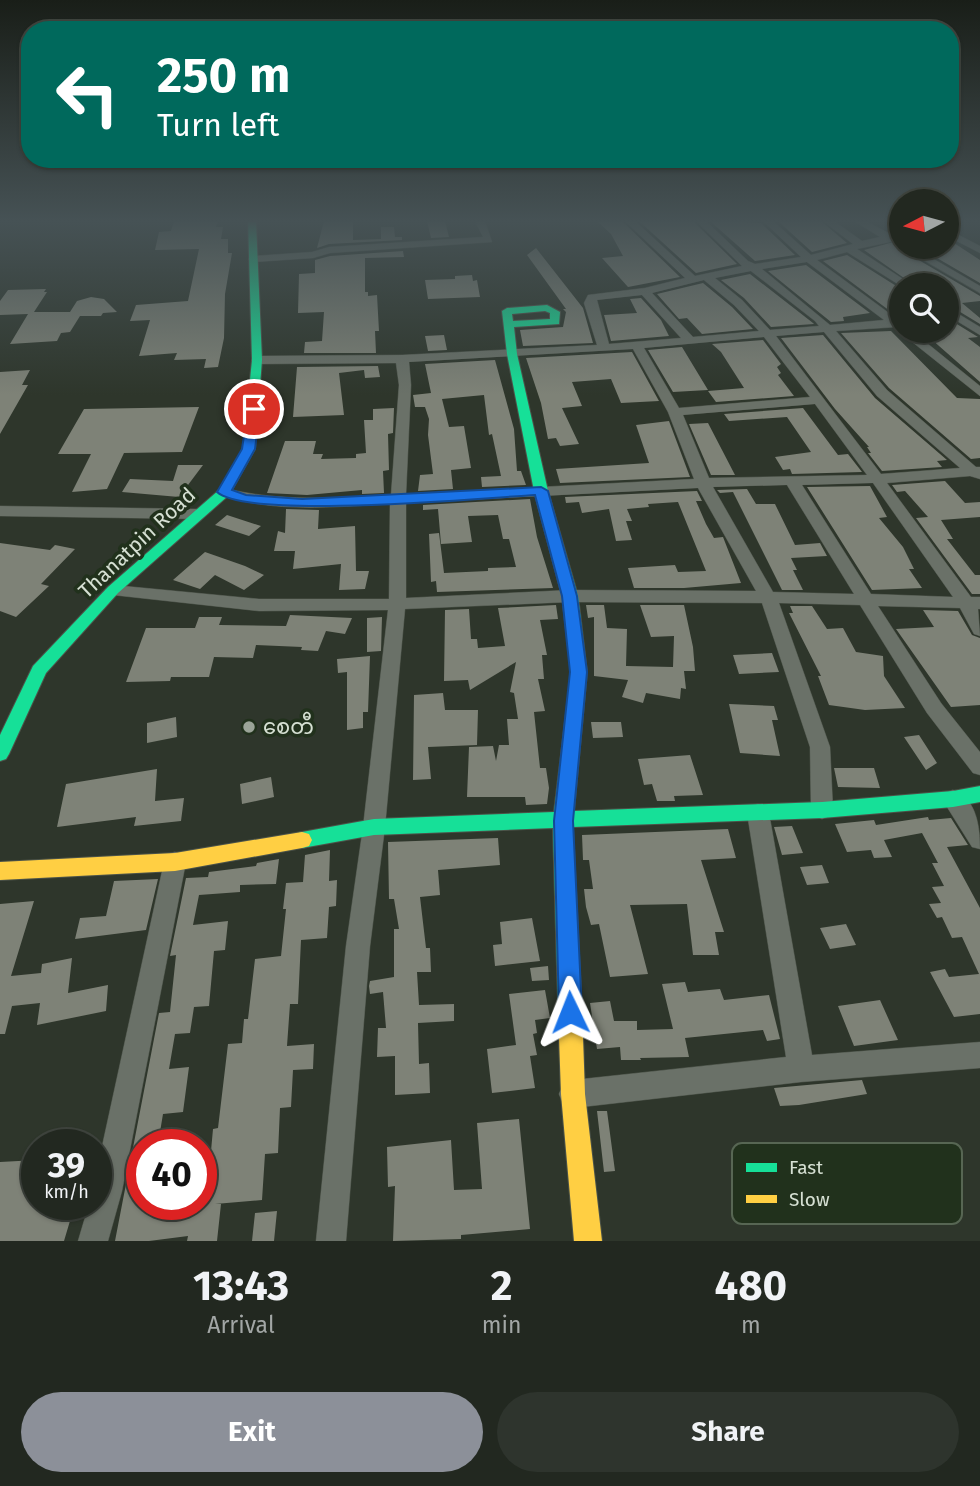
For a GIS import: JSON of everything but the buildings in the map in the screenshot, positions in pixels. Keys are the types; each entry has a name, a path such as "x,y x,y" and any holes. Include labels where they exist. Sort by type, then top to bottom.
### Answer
{"street":[{"name":"Thanatpin Road","path":"0,754 38,670 113,590 224,492 249,449 257,360 254,279"},
{"path":"604,348 589,299 700,279 727,291 768,333 973,603 980,630"},
{"path":"767,279 826,327 882,393 978,473"},
{"path":"836,279 889,318"},
{"path":"961,279 980,290"},
{"path":"645,291 690,340"},
{"path":"959,318 980,316"},
{"path":"959,321 980,332"},
{"path":"509,324 512,354 541,491 570,596 579,672 563,821 573,1094 588,1241"},
{"path":"257,360 402,359 512,354 637,346 826,327 889,326"},
{"path":"921,343 980,392"},
{"path":"637,346 675,412 703,483 768,597 820,747 822,810"},
{"path":"331,1241 358,946 374,827 397,605 397,498 405,385 402,359"},
{"path":"675,412 818,400"},
{"path":"224,492 244,499 272,503 978,473"},
{"path":"792,481 895,648 937,711 980,767"},
{"path":"0,512 196,514"},
{"path":"113,590 259,605 397,605 570,596 768,597 973,603"},
{"path":"0,871 175,862 374,827 822,810 953,799 980,794"},
{"path":"953,799 980,840"},
{"path":"758,813 801,1069"},
{"path":"93,1241 107,1191 175,862"},
{"path":"573,1094 801,1069 980,1055"}],"traffic: fast":[{"path":"0,754 39,670 113,590 224,492 249,449 257,360 254,279"},
{"path":"509,324 555,322 555,312 547,308 507,311 512,354 541,491 570,596 579,672 563,821 571,1037"},
{"path":"302,840 374,827 822,810 953,799 980,794"}],"traffic: slow":[{"path":"0,871 175,862 302,840"},
{"path":"571,1037 573,1094 588,1241"}],"place":[{"name":"စေတီ","path":"249,727"}],"route":[{"path":"254,409 249,449 224,492 244,499 302,503 541,491 570,596 579,672 563,821 570,1012"}]}
